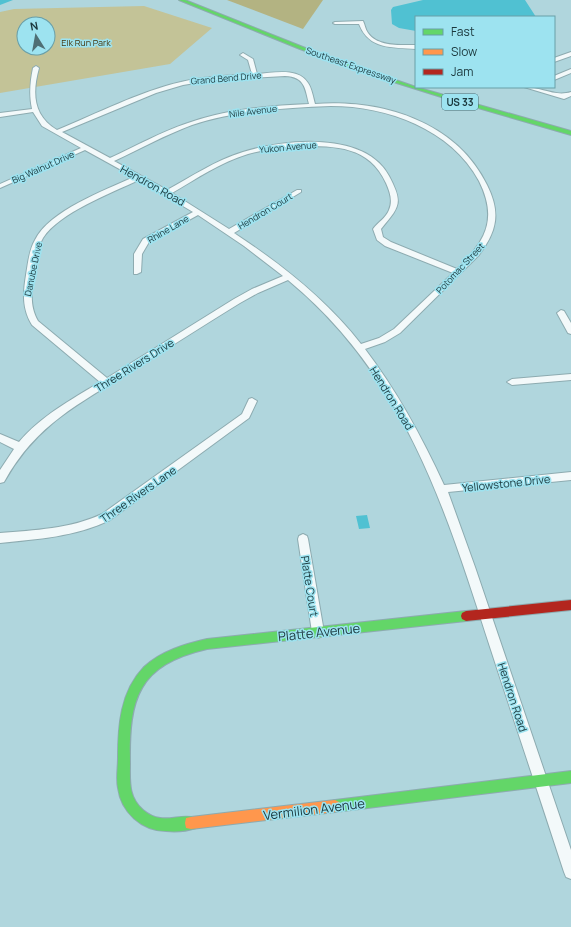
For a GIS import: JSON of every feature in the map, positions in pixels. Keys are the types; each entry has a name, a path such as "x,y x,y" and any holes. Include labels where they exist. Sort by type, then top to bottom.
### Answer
{"main road":[{"name":"Southeast Expressway","path":"183,1 312,52 415,87"},
{"name":"Southeast Expressway","path":"420,88 571,134"},
{"name":"Platte Avenue","path":"125,741 126,717 134,690 149,670 170,654 187,648 207,644 571,604"},
{"name":"Vermilion Avenue","path":"125,741 124,787 126,798 139,816 147,822 158,826 571,777"}],"street":[{"path":"336,23 361,22 367,36 376,41 391,45 415,47"},
{"path":"555,60 571,54"},
{"path":"243,55 250,59 255,76"},
{"name":"Hendron Road","path":"36,68 32,84 36,110 42,122 85,148 167,192 230,232 305,289 330,315 380,376 402,410 430,464 454,521 571,872"},
{"path":"555,71 571,76"},
{"path":"555,77 562,73 571,71"},
{"name":"Grand Bend Drive","path":"57,132 174,85 202,79 289,74 299,76 305,82 313,106"},
{"path":"537,88 564,97 571,94"},
{"name":"Nile Avenue","path":"109,161 174,130 203,120 247,111 313,106 360,106 405,118"},
{"path":"0,115 36,110"},
{"name":"Potomac Street","path":"358,348 382,340 397,331 480,249 490,232 493,216 490,199 487,189 473,165 462,151 437,133 405,118"},
{"name":"Yukon Avenue","path":"167,192 239,155 262,149 282,146 332,144 347,147 368,155 381,165 395,199 391,213 376,228 378,236 388,244 458,272"},
{"name":"Big Walnut Drive","path":"0,186 85,148"},
{"name":"Danube Drive","path":"106,382 35,323 28,310 26,296 36,245 47,227 68,213 139,178"},
{"name":"Hendron Court","path":"230,232 299,191"},
{"name":"Rhine Lane","path":"137,272 138,254 146,242 198,212"},
{"name":"Three Rivers Drive","path":"0,479 20,447 42,425 59,412 237,301 255,291 288,277"},
{"path":"560,313 571,331"},
{"path":"512,382 571,377"},
{"name":"Three Rivers Lane","path":"0,538 69,531 94,524 106,518 246,416 252,401"},
{"path":"0,438 20,447"},
{"name":"Yellowstone Drive","path":"441,489 571,476"},
{"name":"Platte Court","path":"303,539 318,632"}],"green space":[{"path":"227,0 323,0 303,29"},
{"name":"Elk Run Park","path":"144,6 212,28 170,64 0,93 0,12 14,9"}],"water":[{"path":"423,0 525,0 535,16 415,16 415,31 399,28 392,24 391,10 393,7"},
{"path":"367,515 370,528 359,529 356,516"}],"waterway":[{"path":"0,3 9,0"}],"traffic: fast":[{"path":"181,0 322,56 415,87"},
{"path":"418,88 571,133"},
{"path":"191,823 164,825 145,819 131,806 124,789 124,734 130,701 139,682 156,664 180,651 207,644 466,616"},
{"path":"335,806 571,777"}],"traffic: slow":[{"path":"191,823 335,806"}],"traffic: jam":[{"path":"466,616 571,605"}]}
